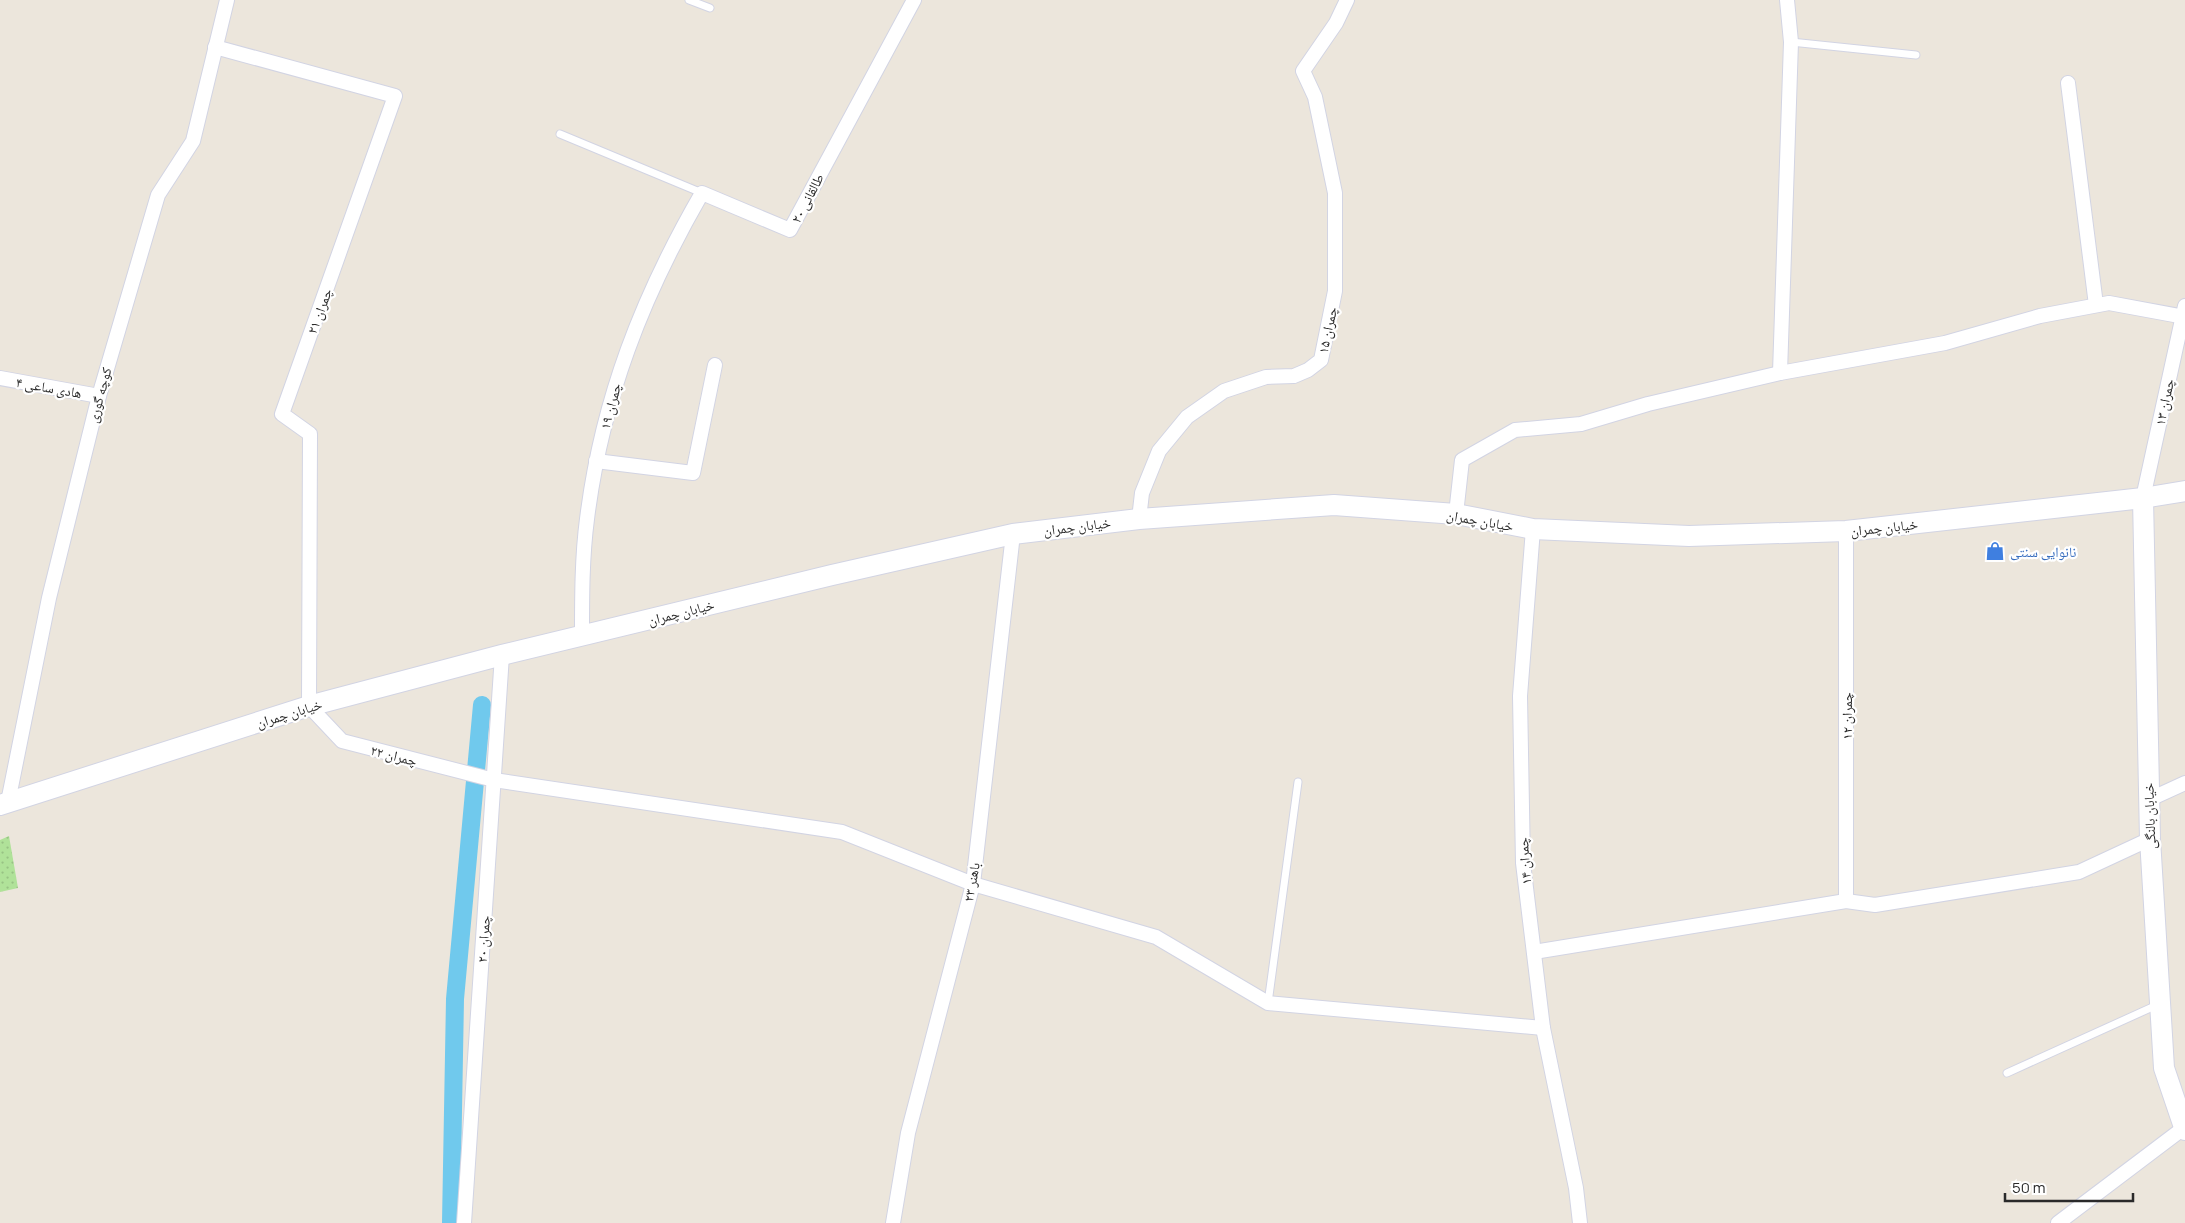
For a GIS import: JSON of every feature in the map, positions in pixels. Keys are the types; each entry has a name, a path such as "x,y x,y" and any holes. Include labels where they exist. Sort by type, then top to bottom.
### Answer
{"main road":[{"name":"خیابان چمران","path":"4,804 309,706 502,655 832,575 1013,534 1139,519 1334,505 1456,514 1533,530 1689,536 1846,531 2143,498 2185,491"},
{"name":"خیابان بالنگی","path":"2143,498 2148,800 2164,1068 2184,1129"}],"street":[{"name":"کوچه گوری","path":"4,804 49,598 99,396 158,195 193,141 227,0"},
{"name":"طالقانی ۲۰","path":"702,193 790,230 914,0"},
{"name":"چمران ۱۵","path":"1139,519 1142,493 1159,451 1187,417 1224,391 1266,377 1294,376 1308,370 1320,360 1335,292 1335,193 1315,97 1303,71 1336,23 1347,0"},
{"path":"1780,373 1791,42 1787,0"},
{"name":"چمران ۲۱","path":"216,47 396,96 282,414 310,434 309,706"},
{"path":"2068,83 2096,305"},
{"name":"چمران ۱۹","path":"582,636 582,577 587,519 596,461 609,405 630,340 648,296 673,244 702,193"},
{"path":"1456,514 1462,460 1515,430 1581,424 1648,404 1780,373 1945,343 2040,316 2096,305 2109,303 2184,313"},
{"name":"چمران ۱۳","path":"2143,498 2184,313"},
{"path":"596,461 693,473 715,366"},
{"name":"هادی ساعی ۴","path":"0,378 99,396"},
{"name":"چمران ۱۴","path":"1533,530 1520,696 1523,863 1543,1028 1576,1188 1580,1223"},
{"name":"چمران ۱۲","path":"1846,531 1846,901"},
{"name":"باهنر ۲۳","path":"893,1223 908,1133 973,884 1013,534"},
{"name":"چمران ۲۰","path":"464,1223 502,655"},
{"name":"چمران ۲۲","path":"309,706 342,742 494,780 842,832 973,884 1156,937 1268,1002"},
{"path":"2148,800 2185,783"},
{"path":"1534,952 1846,901 1876,905 2079,872 2150,838"},
{"path":"1268,1002 1543,1028"},
{"path":"2058,1223 2184,1129"}],"lane":[{"path":"689,0 710,8"},
{"path":"1791,42 1916,56"},
{"name":"طالقانی ۲۰","path":"560,134 702,193"},
{"path":"1268,1002 1298,782"},
{"path":"2007,1073 2160,1004"}],"green space":[{"path":"9,836 18,888 0,892 0,840"}],"waterway":[{"path":"451,1223 455,999 482,705"}],"place":[{"name":"نانوایی سنتی","path":"1995,551"}]}
